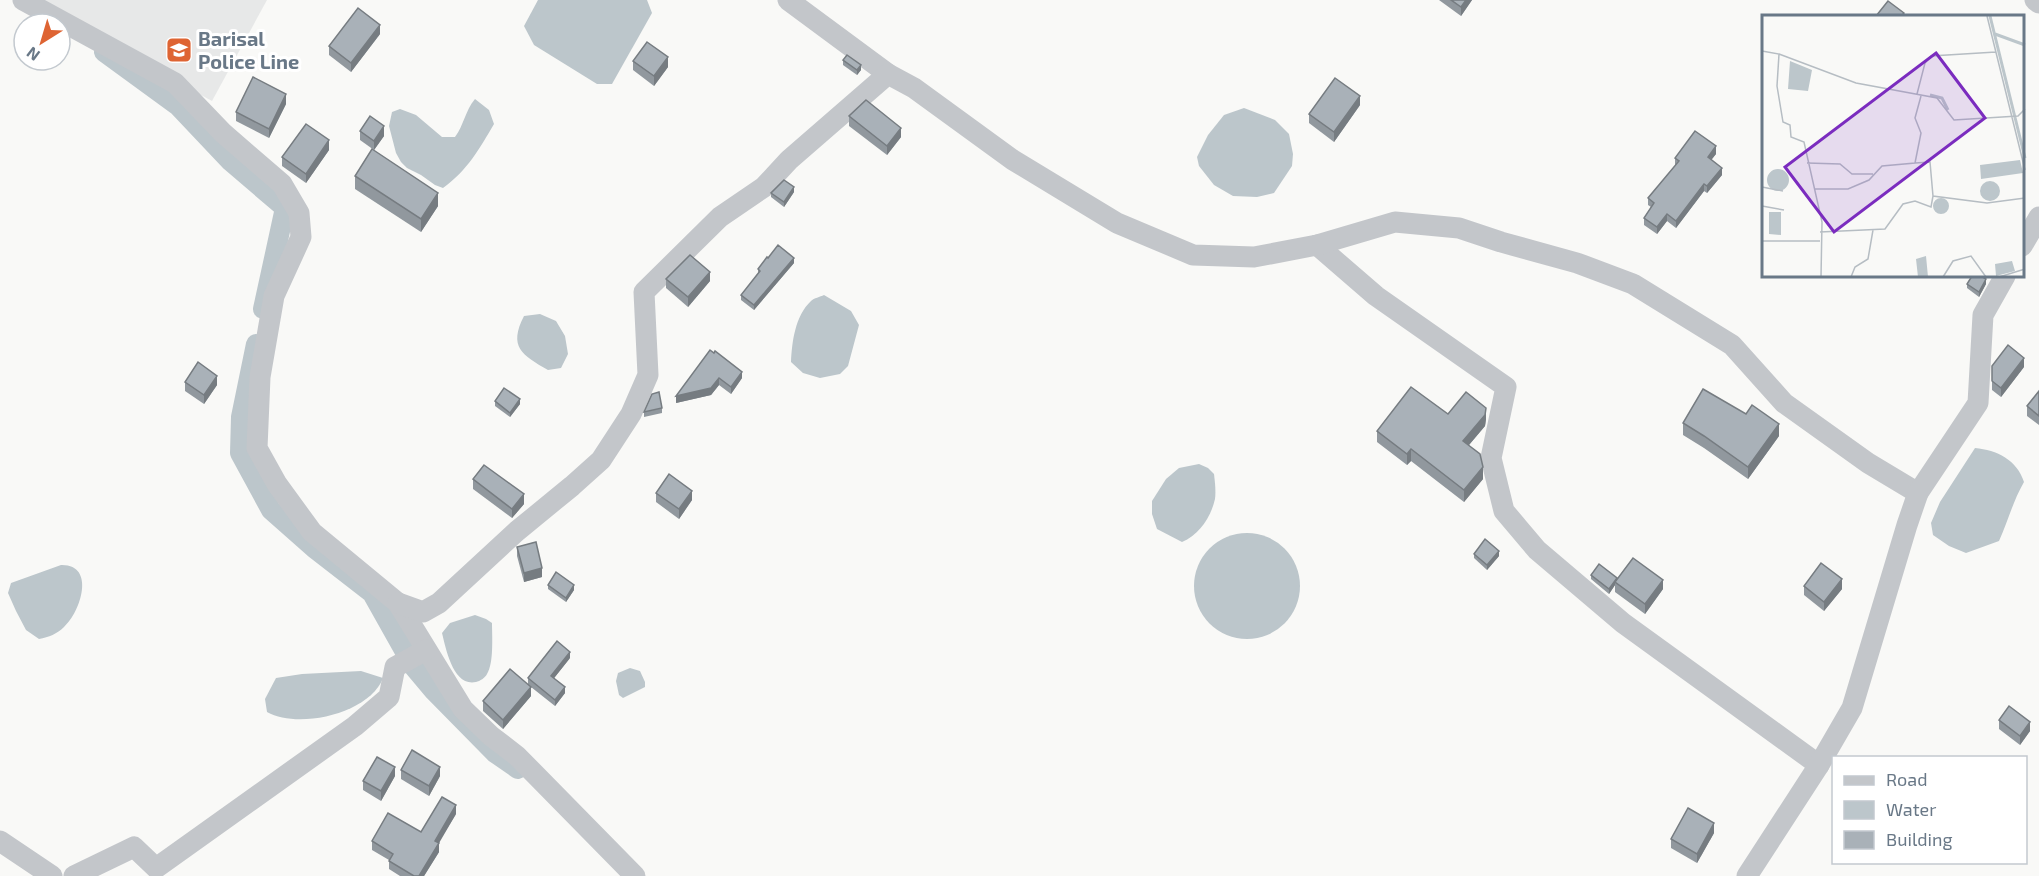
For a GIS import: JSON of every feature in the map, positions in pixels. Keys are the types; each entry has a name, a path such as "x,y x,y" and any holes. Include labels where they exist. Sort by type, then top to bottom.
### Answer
{"street":[{"path":"23,0 175,83 223,133 282,184 299,213 301,237 274,296 260,377 257,448 277,484 312,532 398,603 463,709 491,736 517,756 634,876"},
{"path":"788,0 888,74 914,88 1013,160 1117,223 1193,255 1254,257 1317,245 1395,222 1459,228 1576,263 1633,284 1732,345 1784,403 1868,463 1918,493"},
{"path":"2035,0 2039,3"},
{"path":"398,603 423,612 439,603 517,531 601,460 631,414 648,375 644,292 720,217 764,187 789,160 888,74"},
{"path":"2024,243 2039,218"},
{"path":"1317,245 1376,296 1506,387 1491,458 1504,511 1537,550 1623,623 1819,765"},
{"path":"1747,876 1819,765 1852,708 1918,493 1978,403 1983,315 2004,278"},
{"path":"74,876 134,847 156,868 355,726 389,697 395,667 426,650"},
{"path":"0,841 52,876"}],"shaded area":[{"name":"Barisal Police Line","path":"27,0 267,0 212,101 72,25 72,12 49,12"}],"water":[{"path":"538,0 647,0 652,13 612,84 597,84 534,45 524,26"},
{"path":"475,99 489,110 494,124 472,159 452,181 443,188 407,168 401,162 396,153 389,126 392,112 400,109 416,115 442,137 455,137"},
{"path":"1244,108 1275,120 1289,134 1293,154 1292,166 1274,193 1257,197 1233,196 1214,185 1199,166 1197,157 1208,135 1224,115"},
{"path":"824,295 851,311 859,325 848,366 840,374 820,378 803,373 791,362 794,338 801,314 811,301"},
{"path":"540,314 556,321 565,336 568,354 561,368 548,370 531,360 520,349 517,335 524,316"},
{"path":"1975,448 1991,451 2011,462 2021,474 2024,482 1999,541 1966,553 1949,546 1933,535 1931,523 1940,502"},
{"path":"1199,464 1214,474 1215,499 1211,512 1203,525 1194,535 1182,542 1157,529 1152,514 1152,501 1166,479 1179,468"},
{"path":"1247,533 1267,537 1284,549 1296,566 1300,586 1296,606 1284,623 1267,635 1247,639 1227,635 1210,623 1198,606 1194,586 1198,566 1210,549 1227,537"},
{"path":"61,565 72,567 79,572 82,580 80,601 70,620 59,632 39,639 26,630 8,593 11,583"},
{"path":"475,615 492,623 492,656 485,677 478,682 468,682 456,673 442,633 450,623"},
{"path":"630,668 640,671 645,687 623,698 619,695 616,681 618,673"},
{"path":"361,671 383,678 376,690 364,701 349,709 332,715 297,719 267,712 265,699 276,678 302,674"}],"building":[{"path":"1451,0 1466,0 1461,7"},
{"path":"1888,1 1904,13 1902,15 1877,15"},
{"path":"358,8 380,25 351,63 329,46"},
{"path":"647,42 668,57 654,76 633,61"},
{"path":"847,55 861,65 857,70 843,60"},
{"path":"253,77 286,94 269,129 236,112"},
{"path":"1335,78 1360,96 1334,132 1309,114"},
{"path":"866,100 901,128 887,146 849,116"},
{"path":"370,116 384,126 374,141 360,131"},
{"path":"306,124 329,140 306,174 282,157"},
{"path":"1695,131 1716,146 1708,157 1722,168 1707,186 1704,184 1676,221 1667,214 1657,227 1644,218 1654,203 1648,198 1679,161 1675,158"},
{"path":"372,149 438,193 421,219 355,176"},
{"path":"784,180 794,187 784,202 771,193"},
{"path":"778,245 794,258 754,305 741,295 760,271 758,269"},
{"path":"690,255 710,272 688,297 666,279"},
{"path":"1971,278 1986,279 1979,292 1967,284"},
{"path":"2008,345 2024,358 2001,388 1992,381 1992,366"},
{"path":"710,350 714,353 715,351 742,372 731,387 719,378 711,388 676,396"},
{"path":"198,362 217,376 204,395 185,382"},
{"path":"1411,387 1448,414 1466,392 1486,408 1485,415 1463,441 1480,454 1483,467 1464,490 1411,449 1407,454 1377,431"},
{"path":"504,388 520,399 510,413 495,401"},
{"path":"1703,389 1746,414 1752,405 1779,424 1748,467 1683,423"},
{"path":"2039,391 2039,416 2027,406"},
{"path":"659,392 662,408 644,412 652,394"},
{"path":"484,465 524,494 512,509 473,479"},
{"path":"669,474 692,491 679,509 656,493"},
{"path":"1485,539 1499,551 1487,565 1474,554"},
{"path":"536,542 542,568 524,573 517,547"},
{"path":"1633,558 1663,580 1645,604 1615,582"},
{"path":"1821,563 1842,579 1824,602 1804,586"},
{"path":"1599,564 1617,578 1609,589 1591,575"},
{"path":"556,572 574,585 566,598 548,585"},
{"path":"557,641 570,652 551,676 565,687 555,700 528,678"},
{"path":"510,669 531,687 503,720 483,701"},
{"path":"2009,706 2030,722 2020,736 1999,720"},
{"path":"412,750 440,767 429,786 401,770"},
{"path":"377,757 395,767 381,791 363,781"},
{"path":"442,797 456,805 435,841 439,843 419,876 414,876 389,861 393,854 372,841 388,813 421,832"},
{"path":"1688,808 1714,823 1697,854 1671,839"}],"waterway":[{"path":"104,52 178,106 230,161 285,208 263,309"},
{"path":"256,344 241,417 240,453 271,510 314,548 372,593 413,666 434,691 495,753 518,769"}],"place":[{"name":"Barisal Police Line","path":"179,50"}]}
